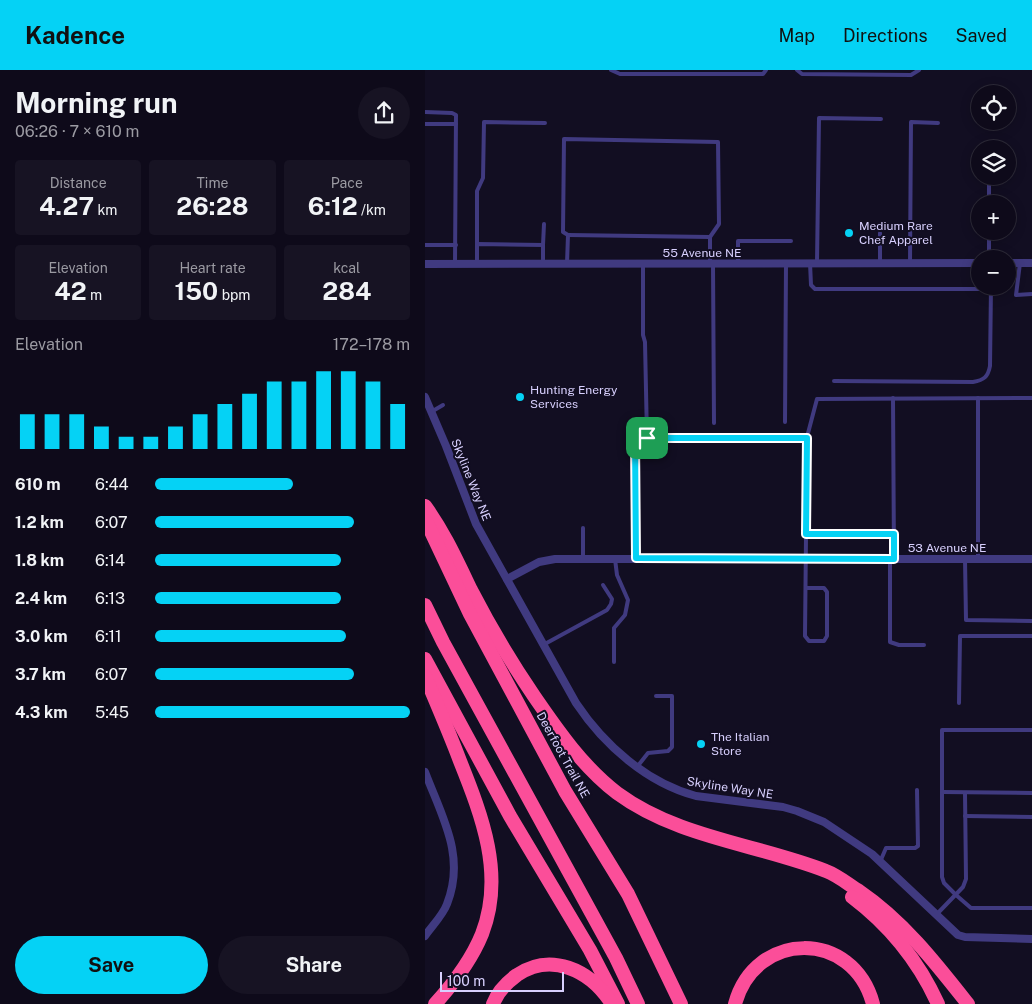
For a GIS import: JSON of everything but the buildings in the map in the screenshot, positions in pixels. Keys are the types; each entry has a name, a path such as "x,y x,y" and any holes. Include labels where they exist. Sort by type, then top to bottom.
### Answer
{"highway":[{"path":"425,506 439,525 472,591 515,667 564,739 595,774 616,792 637,806 661,818 711,836 827,871 890,914 930,956 968,1004"},
{"name":"Deerfoot Trail NE","path":"425,517 469,614 565,791 628,894 681,1004"},
{"path":"425,605 443,642 639,1004"},
{"path":"425,659 510,816 572,920 618,1004"},
{"path":"425,675 478,806 488,840 491,864 490,899 482,933 466,965 435,1004"},
{"path":"800,863 831,880 878,918 903,946 927,982 938,1004"},
{"path":"735,1004 743,984 758,966 780,952 790,948 802,947 825,950 846,961 857,971 866,984 873,1004"},
{"path":"493,1004 499,991 513,978 529,968 547,964 565,966 586,975 606,994 612,1004"}],"street":[{"name":"55 Avenue NE","path":"425,264 971,263"},
{"path":"1016,263 1032,263"},
{"name":"Skyline Way NE","path":"425,397 447,446 476,524 543,645 583,713 601,734 637,767 657,781 696,796 783,807 811,816 858,844 880,862 953,931 965,937 1032,938"},
{"name":"53 Avenue NE","path":"507,579 539,562 555,559 1032,559"},
{"path":"425,772 455,854 454,881 447,906 425,936"}],"lane":[{"path":"611,70 620,74 684,72 763,74 766,70"},
{"path":"797,70 802,74 911,75 919,70"},
{"path":"425,112 452,112 456,115 455,264"},
{"path":"881,119 819,118 814,263 811,285 815,289 971,288"},
{"path":"477,264 477,192 483,178 483,122 545,123"},
{"path":"910,263 911,122 938,123"},
{"path":"425,124 456,124"},
{"path":"710,236 568,236 563,232 564,139 718,142 719,224 710,236 714,423"},
{"path":"543,264 544,224"},
{"path":"880,233 880,263"},
{"path":"567,264 568,236"},
{"path":"738,264 738,240 791,241"},
{"path":"477,244 543,245"},
{"path":"425,245 455,245"},
{"path":"1020,263 1017,295 1032,294"},
{"path":"643,264 643,335 645,342 647,438"},
{"path":"785,422 786,264"},
{"path":"834,381 973,382 983,380 988,374 990,366 991,295"},
{"path":"893,398 894,534 890,642 899,645 924,645"},
{"path":"978,398 978,559"},
{"path":"806,588 823,588 827,592 827,636 823,641 809,641 805,636 807,438 817,399 1032,398"},
{"path":"431,412 443,405"},
{"path":"636,558 635,438 807,438"},
{"path":"583,528 583,559"},
{"path":"806,534 894,534"},
{"path":"614,662 614,628 625,615 628,600 617,574 615,559"},
{"path":"965,559 966,620 1032,621"},
{"path":"543,645 607,610 611,604 611,599 603,586"},
{"path":"959,703 960,636 1032,636"},
{"path":"637,767 648,753 667,751 672,746 672,696 656,696"},
{"path":"1032,730 942,730 944,883 971,908 1032,908"},
{"path":"880,862 886,848 915,848 918,846 917,790"},
{"path":"942,792 1032,793"},
{"path":"937,915 963,887 965,879 965,793"},
{"path":"965,816 1032,817"}],"place":[{"name":"Medium Rare Chef Apparel","path":"849,233"},
{"name":"Hunting Energy Services","path":"520,397"},
{"name":"The Italian Store","path":"701,744"}],"route":[{"path":"635,438 647,438 807,438 806,534 894,534 894,559 636,558 635,438"}]}
